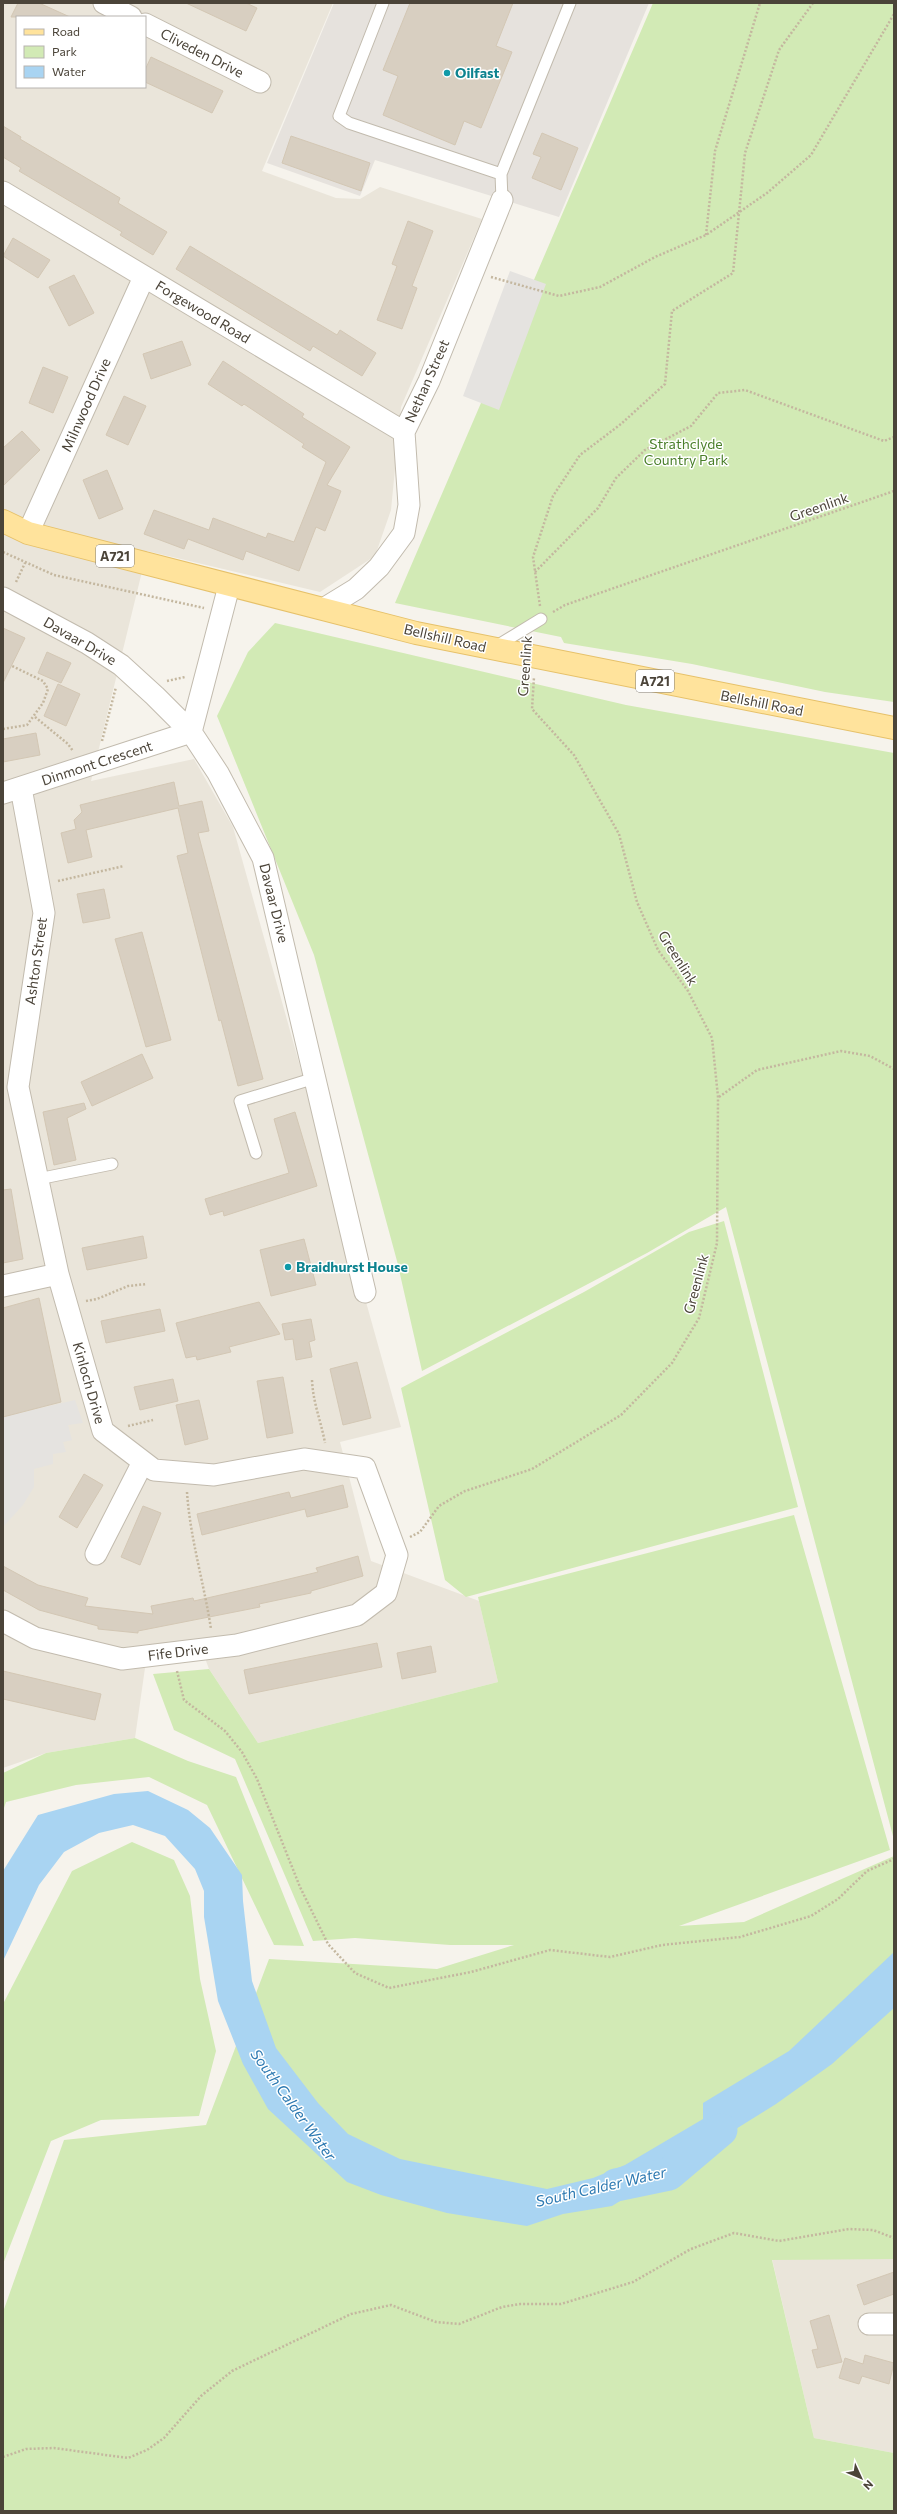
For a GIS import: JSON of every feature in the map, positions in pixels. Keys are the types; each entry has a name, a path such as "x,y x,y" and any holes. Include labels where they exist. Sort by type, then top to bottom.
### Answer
{"main road":[{"name":"Bellshill Road","path":"3,521 28,533 229,586 325,608 416,633 535,658 894,728"}],"street":[{"path":"104,3 129,16"},
{"name":"Cliveden Drive","path":"146,25 260,82"},
{"name":"Forgewood Road","path":"3,192 404,432"},
{"name":"Nethan Street","path":"325,608 356,589 379,567 404,533 409,505 404,432 429,381 502,200"},
{"name":"Milnwood Drive","path":"28,533 144,277"},
{"path":"191,732 229,586"},
{"name":"Davaar Drive","path":"3,598 86,643 121,665 145,686 191,732 218,773 264,858 366,1292"},
{"name":"Dinmont Crescent","path":"12,791 191,732"},
{"name":"Ashton Street","path":"10,1089 44,913 39,886 12,791"},
{"name":"Kinloch Drive","path":"10,1089 38,1179 58,1274 103,1431 154,1470 214,1476 304,1460 365,1468 397,1555 386,1593 357,1615"},
{"path":"3,1286 58,1274"},
{"path":"96,1554 143,1462"},
{"name":"Fife Drive","path":"3,1621 35,1638 122,1659 237,1645 357,1615"},
{"path":"869,2324 894,2324"}],"lane":[{"path":"383,3 339,116 349,123 501,174"},
{"path":"502,200 501,174 570,3"},
{"path":"491,649 541,619"},
{"path":"256,1153 240,1101 315,1078"},
{"path":"38,1179 112,1164"}],"path":[{"path":"706,235 715,150 742,68 760,3"},
{"path":"541,619 533,557 552,496 580,454 621,424 666,384 672,311 733,273 745,153 780,50 813,3"},
{"path":"473,271 559,296 600,287 655,257 706,235 767,193 811,155 894,14"},
{"path":"535,572 598,508 621,474 645,450 691,426 718,393 745,390 884,441 894,437"},
{"name":"Greenlink","path":"541,619 564,605 894,491"},
{"path":"3,552 54,575 222,612"},
{"name":"Greenlink","path":"394,1545 420,1532 439,1506 465,1491 532,1469 621,1415 672,1364 698,1318 716,1243 718,1097 712,1038 688,991 658,950 637,902 620,834 574,755 532,709 535,658"},
{"path":"35,717 68,744 91,766 121,665"},
{"path":"3,729 27,725 35,717 48,689 43,681 12,666"},
{"path":"145,686 188,676 208,668"},
{"path":"39,886 124,866"},
{"path":"718,1097 757,1070 841,1051 870,1056 894,1069"},
{"path":"67,1303 97,1300 128,1286 147,1284"},
{"path":"312,1380 313,1401 319,1414 328,1463"},
{"path":"185,1473 189,1518 203,1581 213,1648"},
{"path":"173,1653 184,1700 225,1731 242,1752 257,1779 300,1887 328,1944 355,1973 389,1988 471,1972 550,1950 610,1956 662,1945 740,1937 811,1916 838,1899 867,1871 894,1859"},
{"path":"3,2457 26,2449 54,2448 128,2458 147,2450 164,2438 201,2396 232,2371 351,2314 391,2305 436,2322 459,2324 502,2307 520,2304 561,2304 633,2282 692,2249 734,2233 779,2241 850,2229 873,2230 894,2238"}],"shaded area":[{"path":"3,3 333,3 262,171 336,198 360,199 380,187 482,219 401,407 391,510 375,556 320,592 147,551 91,781 194,759 233,827 401,1427 340,1442 371,1561 479,1601 498,1682 258,1743 209,1669 198,1639 148,1647 135,1738 46,1753 3,1768"},
{"path":"334,3 649,3 559,217 375,160 360,196 267,163"},
{"path":"510,271 546,284 499,410 463,396"},
{"path":"75,1400 83,1423 68,1425 72,1440 63,1442 66,1452 53,1454 53,1464 34,1469 34,1487 23,1505 3,1527 3,1417"},
{"path":"772,2259 894,2259 894,2453 814,2438"}],"green space":[{"name":"Strathclyde Country Park","path":"653,3 894,3 894,702 825,692 692,664 564,643 561,637 395,603"},
{"path":"275,623 626,705 894,753 894,1840 726,1207 647,1253 422,1371 397,1261 314,955 217,716 248,652"},
{"path":"724,1221 798,1507 466,1597 445,1580 401,1388 584,1292 689,1232"},
{"path":"794,1515 890,1850 679,1926 744,1922 894,1856 894,2259 772,2260 814,2438 894,2453 894,2511 3,2511 3,2312 64,2140 206,2125 269,1959 437,1969 514,1945 450,1945 355,1938 313,1941 235,1759 174,1730 153,1674 209,1669 258,1743 498,1682 478,1597"},
{"path":"135,1738 188,1761 236,1777 304,1946 274,1945 207,1805 149,1777 76,1785 6,1802 3,1811 3,1773 46,1753"},
{"path":"132,1842 174,1860 190,1896 200,1979 216,2051 199,2116 101,2120 51,2141 3,2264 3,2004 72,1871"}],"water":[{"name":"South Calder Water","path":"148,1791 188,1810 210,1828 242,1875 243,1901 252,1981 276,2048 318,2103 348,2134 400,2159 547,2189 593,2178 625,2165 703,2119 703,2103 789,2051 894,1952 894,2008 832,2064 776,2104 612,2206 563,2214 527,2226 447,2213 381,2195 347,2182 268,2109 243,2064 218,2001 204,1917 204,1891 195,1869 165,1836 133,1825 99,1833 64,1852 39,1885 3,1961 3,1871 38,1815 114,1794"}],"building":[{"path":"18,3 39,3 68,16 16,16 11,17"},
{"path":"186,3 246,3 257,8 246,31"},
{"name":"Oilfast","path":"410,3 513,3 496,46 512,52 481,128 464,121 455,145 383,115 398,76 383,70"},
{"path":"151,57 223,91 212,113 146,82 146,68"},
{"path":"3,126 21,137 20,139 120,198 118,203 167,232 153,255 120,235 122,232 19,171 21,168 3,157"},
{"path":"542,133 578,148 561,190 532,178 541,157 533,154"},
{"path":"291,136 370,163 361,191 282,163"},
{"path":"408,221 433,231 412,286 417,288 402,329 377,320 397,266 392,264"},
{"path":"13,238 50,260 38,278 3,256"},
{"path":"190,246 337,335 340,330 376,353 362,376 313,346 310,351 176,269"},
{"path":"74,275 94,313 69,326 49,287"},
{"path":"182,341 191,365 151,379 143,354"},
{"path":"223,361 304,414 302,417 350,447 327,485 341,491 325,531 316,527 299,571 246,551 243,560 188,539 184,549 144,534 154,510 209,530 213,518 266,538 268,533 294,542 326,462 302,447 304,444 244,404 242,406 208,384"},
{"path":"43,367 68,377 53,413 29,403"},
{"path":"124,396 146,406 128,445 106,435"},
{"path":"22,431 40,450 3,486 3,448"},
{"path":"107,470 123,509 99,519 83,480"},
{"path":"3,628 25,638 3,683"},
{"path":"47,652 71,663 61,683 38,673"},
{"path":"58,684 80,694 66,726 44,716"},
{"path":"36,733 40,755 3,762 3,739"},
{"path":"174,782 179,806 202,801 209,831 198,833 263,1079 238,1086 221,1020 219,1021 177,856 188,853 178,808 86,830 92,857 68,863 61,833 76,829 74,820 82,812 80,805"},
{"path":"104,889 110,918 83,923 77,894"},
{"path":"142,932 171,1040 146,1047 115,939"},
{"path":"142,1054 153,1078 92,1106 81,1082"},
{"path":"84,1103 86,1109 67,1118 76,1160 54,1165 43,1112"},
{"path":"295,1112 317,1186 224,1216 223,1211 210,1215 205,1199 289,1173 274,1119"},
{"path":"11,1189 23,1259 3,1263 3,1190"},
{"path":"143,1236 147,1258 87,1270 82,1248"},
{"name":"Braidhurst House","path":"304,1239 316,1285 271,1296 260,1250"},
{"path":"39,1298 61,1402 3,1417 3,1308"},
{"path":"259,1302 280,1334 229,1347 231,1352 197,1360 196,1356 186,1358 176,1323"},
{"path":"160,1309 165,1331 106,1343 101,1321"},
{"path":"311,1319 315,1340 309,1342 312,1357 296,1360 293,1339 285,1340 282,1324"},
{"path":"357,1362 371,1418 343,1425 330,1369"},
{"path":"283,1377 293,1433 267,1438 257,1381"},
{"path":"173,1379 178,1401 140,1410 134,1387"},
{"path":"199,1400 208,1439 185,1445 176,1405"},
{"path":"84,1474 103,1485 77,1528 59,1517"},
{"path":"343,1485 348,1507 307,1517 305,1509 202,1535 197,1514 289,1492 291,1498"},
{"path":"143,1506 161,1513 140,1565 121,1557"},
{"path":"358,1556 363,1576 311,1591 311,1593 259,1604 260,1607 138,1631 138,1633 98,1629 98,1626 39,1610 3,1590 3,1566 38,1585 88,1598 85,1606 153,1614 151,1606 193,1598 194,1601 318,1572 316,1568"},
{"path":"377,1643 382,1667 249,1694 244,1670"},
{"path":"431,1646 436,1672 402,1679 397,1653"},
{"path":"3,1671 101,1694 95,1720 3,1699"},
{"path":"894,2272 894,2294 864,2305 857,2285"},
{"path":"829,2315 842,2362 817,2368 812,2350 818,2349 810,2321"},
{"path":"865,2355 894,2363 889,2384 862,2376 859,2384 839,2378 845,2358 863,2364"}],"waterway":[{"name":"South Calder Water","path":"616,2185 669,2174 721,2130"}],"place":[{"name":"Oilfast","path":"447,73"},
{"name":"Braidhurst House","path":"288,1267"}]}
